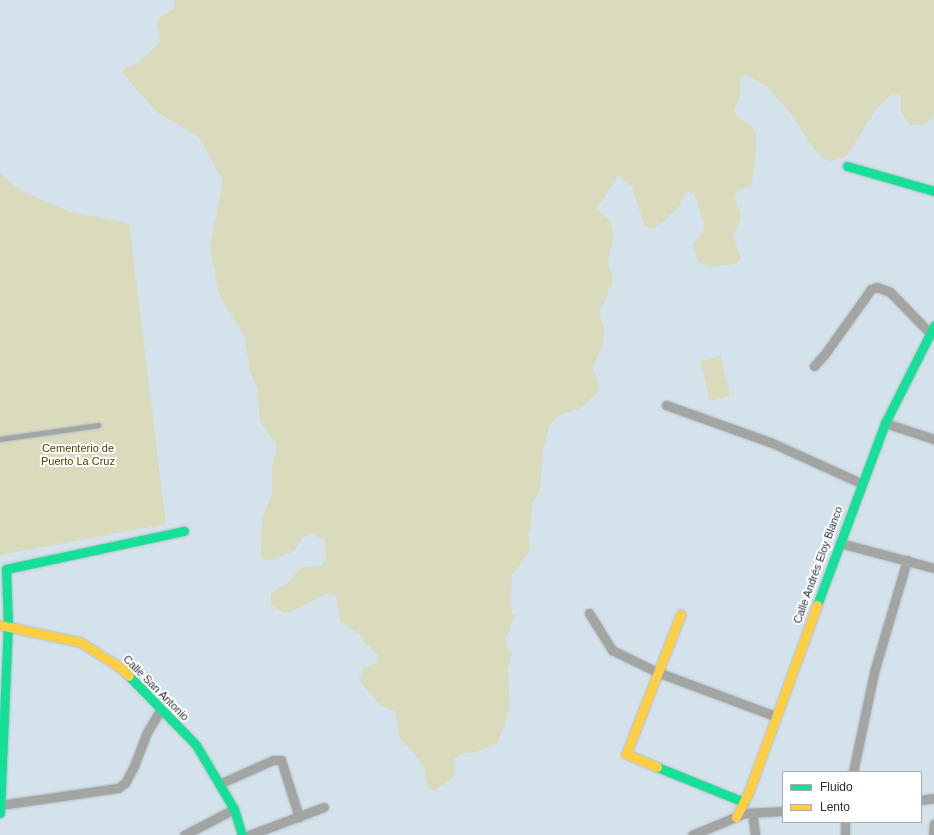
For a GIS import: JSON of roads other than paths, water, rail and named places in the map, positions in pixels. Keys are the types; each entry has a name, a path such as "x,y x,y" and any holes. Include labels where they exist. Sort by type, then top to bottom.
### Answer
{"street":[{"path":"847,166 934,191"},
{"path":"814,366 824,355 871,289 878,287 890,292 932,330"},
{"name":"Calle Andrés Eloy Blanco","path":"736,817 744,802 861,483 885,423 932,330"},
{"path":"666,405 770,442 861,483"},
{"path":"885,423 934,439"},
{"path":"0,813 6,569 184,531"},
{"path":"840,543 934,568"},
{"path":"852,771 874,672 907,560"},
{"path":"589,613 612,650 657,672 776,716"},
{"path":"680,614 626,754 744,802"},
{"name":"Calle San Antonio","path":"4,626 47,633 91,647 121,668 196,745 234,809 242,835"},
{"path":"0,805 118,788 125,783 134,766 146,734 161,709"},
{"path":"219,784 273,760 281,760 299,817"},
{"path":"922,800 934,798"},
{"path":"249,835 324,807"},
{"path":"184,835 234,809"},
{"path":"692,835 736,817 752,813 782,811"},
{"path":"752,813 755,835"},
{"path":"845,835 846,823"},
{"path":"933,835 934,824"}],"lane":[{"path":"0,439 98,425"}],"park label":[{"name":"Cementerio de Puerto La Cruz","path":"78,455"}]}
